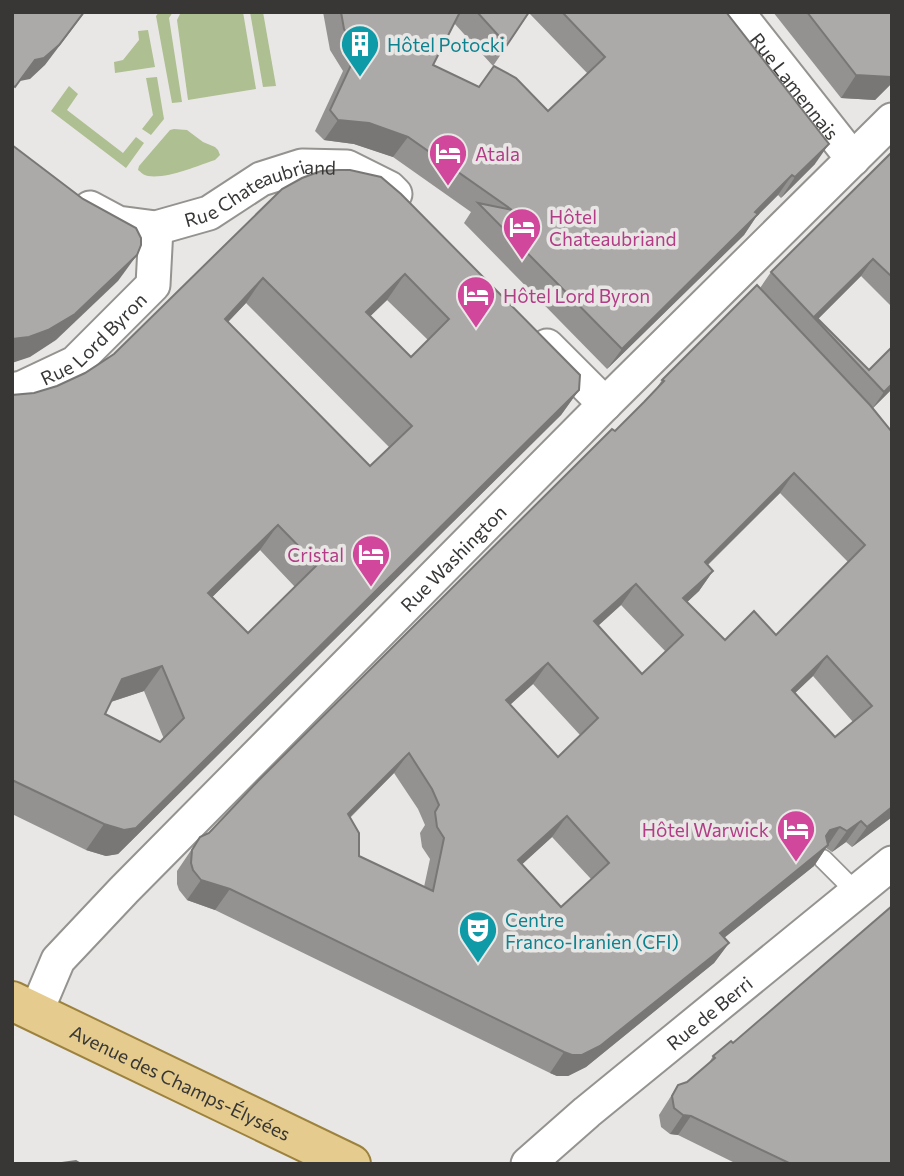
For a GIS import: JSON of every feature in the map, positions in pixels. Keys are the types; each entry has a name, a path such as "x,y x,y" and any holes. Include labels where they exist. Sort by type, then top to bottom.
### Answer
{"main road":[{"name":"Avenue des Champs-Élysées","path":"24,1006 351,1164"}],"street":[{"name":"Rue Lamennais","path":"737,12 853,159"},
{"name":"Rue Washington","path":"24,1006 58,960 124,890 605,404 736,282 892,120"},
{"name":"Rue Chateaubriand","path":"64,189 84,205 118,223 156,228 209,213 261,179 302,166 347,167 389,188 418,216"},
{"name":"Rue Lord Byron","path":"12,390 22,388 75,363 153,285 156,228"},
{"path":"522,321 605,404"},
{"name":"Rue de Berri","path":"528,1164 587,1112 892,863"}],"lane":[{"path":"823,859 856,892"}],"green space":[{"path":"159,12 173,12 169,18 182,102 172,103 156,16"},
{"path":"181,12 243,12 256,89 188,100 177,20"},
{"path":"250,12 263,12 276,86 263,87"},
{"path":"148,30 155,67 115,73 114,62 123,60 139,40 138,31"},
{"path":"157,77 164,119 151,135 142,129 153,115 146,78"},
{"path":"69,86 78,94 67,110 123,153 136,137 144,143 126,168 51,111"},
{"path":"170,130 187,130 215,147 220,155 215,160 173,174 143,174 138,170 139,166"}],"building":[{"path":"12,12 84,12 59,45 44,58 35,60 15,87 12,85"},
{"path":"341,12 460,12 433,65 479,87 494,66 516,78 548,111 605,57 562,12 726,12 829,144 795,177 792,175 755,212 758,214 622,349 478,203 512,210 408,137 369,123 338,120 330,110 358,50 344,29"},
{"path":"477,12 529,12 507,45"},
{"path":"807,12 892,12 892,76 856,75"},
{"path":"12,145 83,199 136,228 141,245 137,255 75,314 48,330 29,337 12,339"},
{"path":"892,152 892,277 873,259 815,316 869,370 892,347 892,384 884,392 771,272"},
{"path":"350,170 381,177 580,375 579,390 136,828 124,830 104,824 12,780 12,395 34,393 57,386 85,373 114,354 282,189 321,171","holes":["405,274 449,319 411,357 366,312","263,278 412,426 370,466 225,319","278,525 317,565 248,633 208,593","162,666 184,718 160,742 105,714 122,679"]},
{"path":"757,285 892,432 892,807 867,827 861,821 847,831 840,827 830,830 826,836 828,845 720,933 729,943 600,1046 582,1055 572,1055 230,889 201,880 193,870 192,850 200,837 209,833 612,429 615,431 644,402 664,381 662,380","holes":["794,473 865,545 776,635 754,611 725,640 683,598 713,571 705,562","636,584 683,635 642,674 594,621","827,656 872,706 835,737 792,690","548,663 598,718 558,757 506,700","409,753 439,805 435,812 437,827 444,838 433,891 359,856 359,833 348,814","567,816 609,863 561,907 518,860"]},
{"path":"892,906 892,1164 791,1164 691,1116 683,1115 674,1108 672,1096 678,1085 687,1082 715,1058 713,1056 731,1041 733,1043"},
{"path":"76,1161 81,1164 60,1164 62,1163"}],"place":[{"name":"Hôtel Potocki","path":"360,78"},
{"name":"Atala","path":"448,187"},
{"name":"Hôtel Chateaubriand","path":"522,261"},
{"name":"Hôtel Lord Byron","path":"476,329"},
{"name":"Cristal","path":"371,588"},
{"name":"Hôtel Warwick","path":"796,863"},
{"name":"Centre Franco-Iranien (CFI)","path":"478,964"}]}
